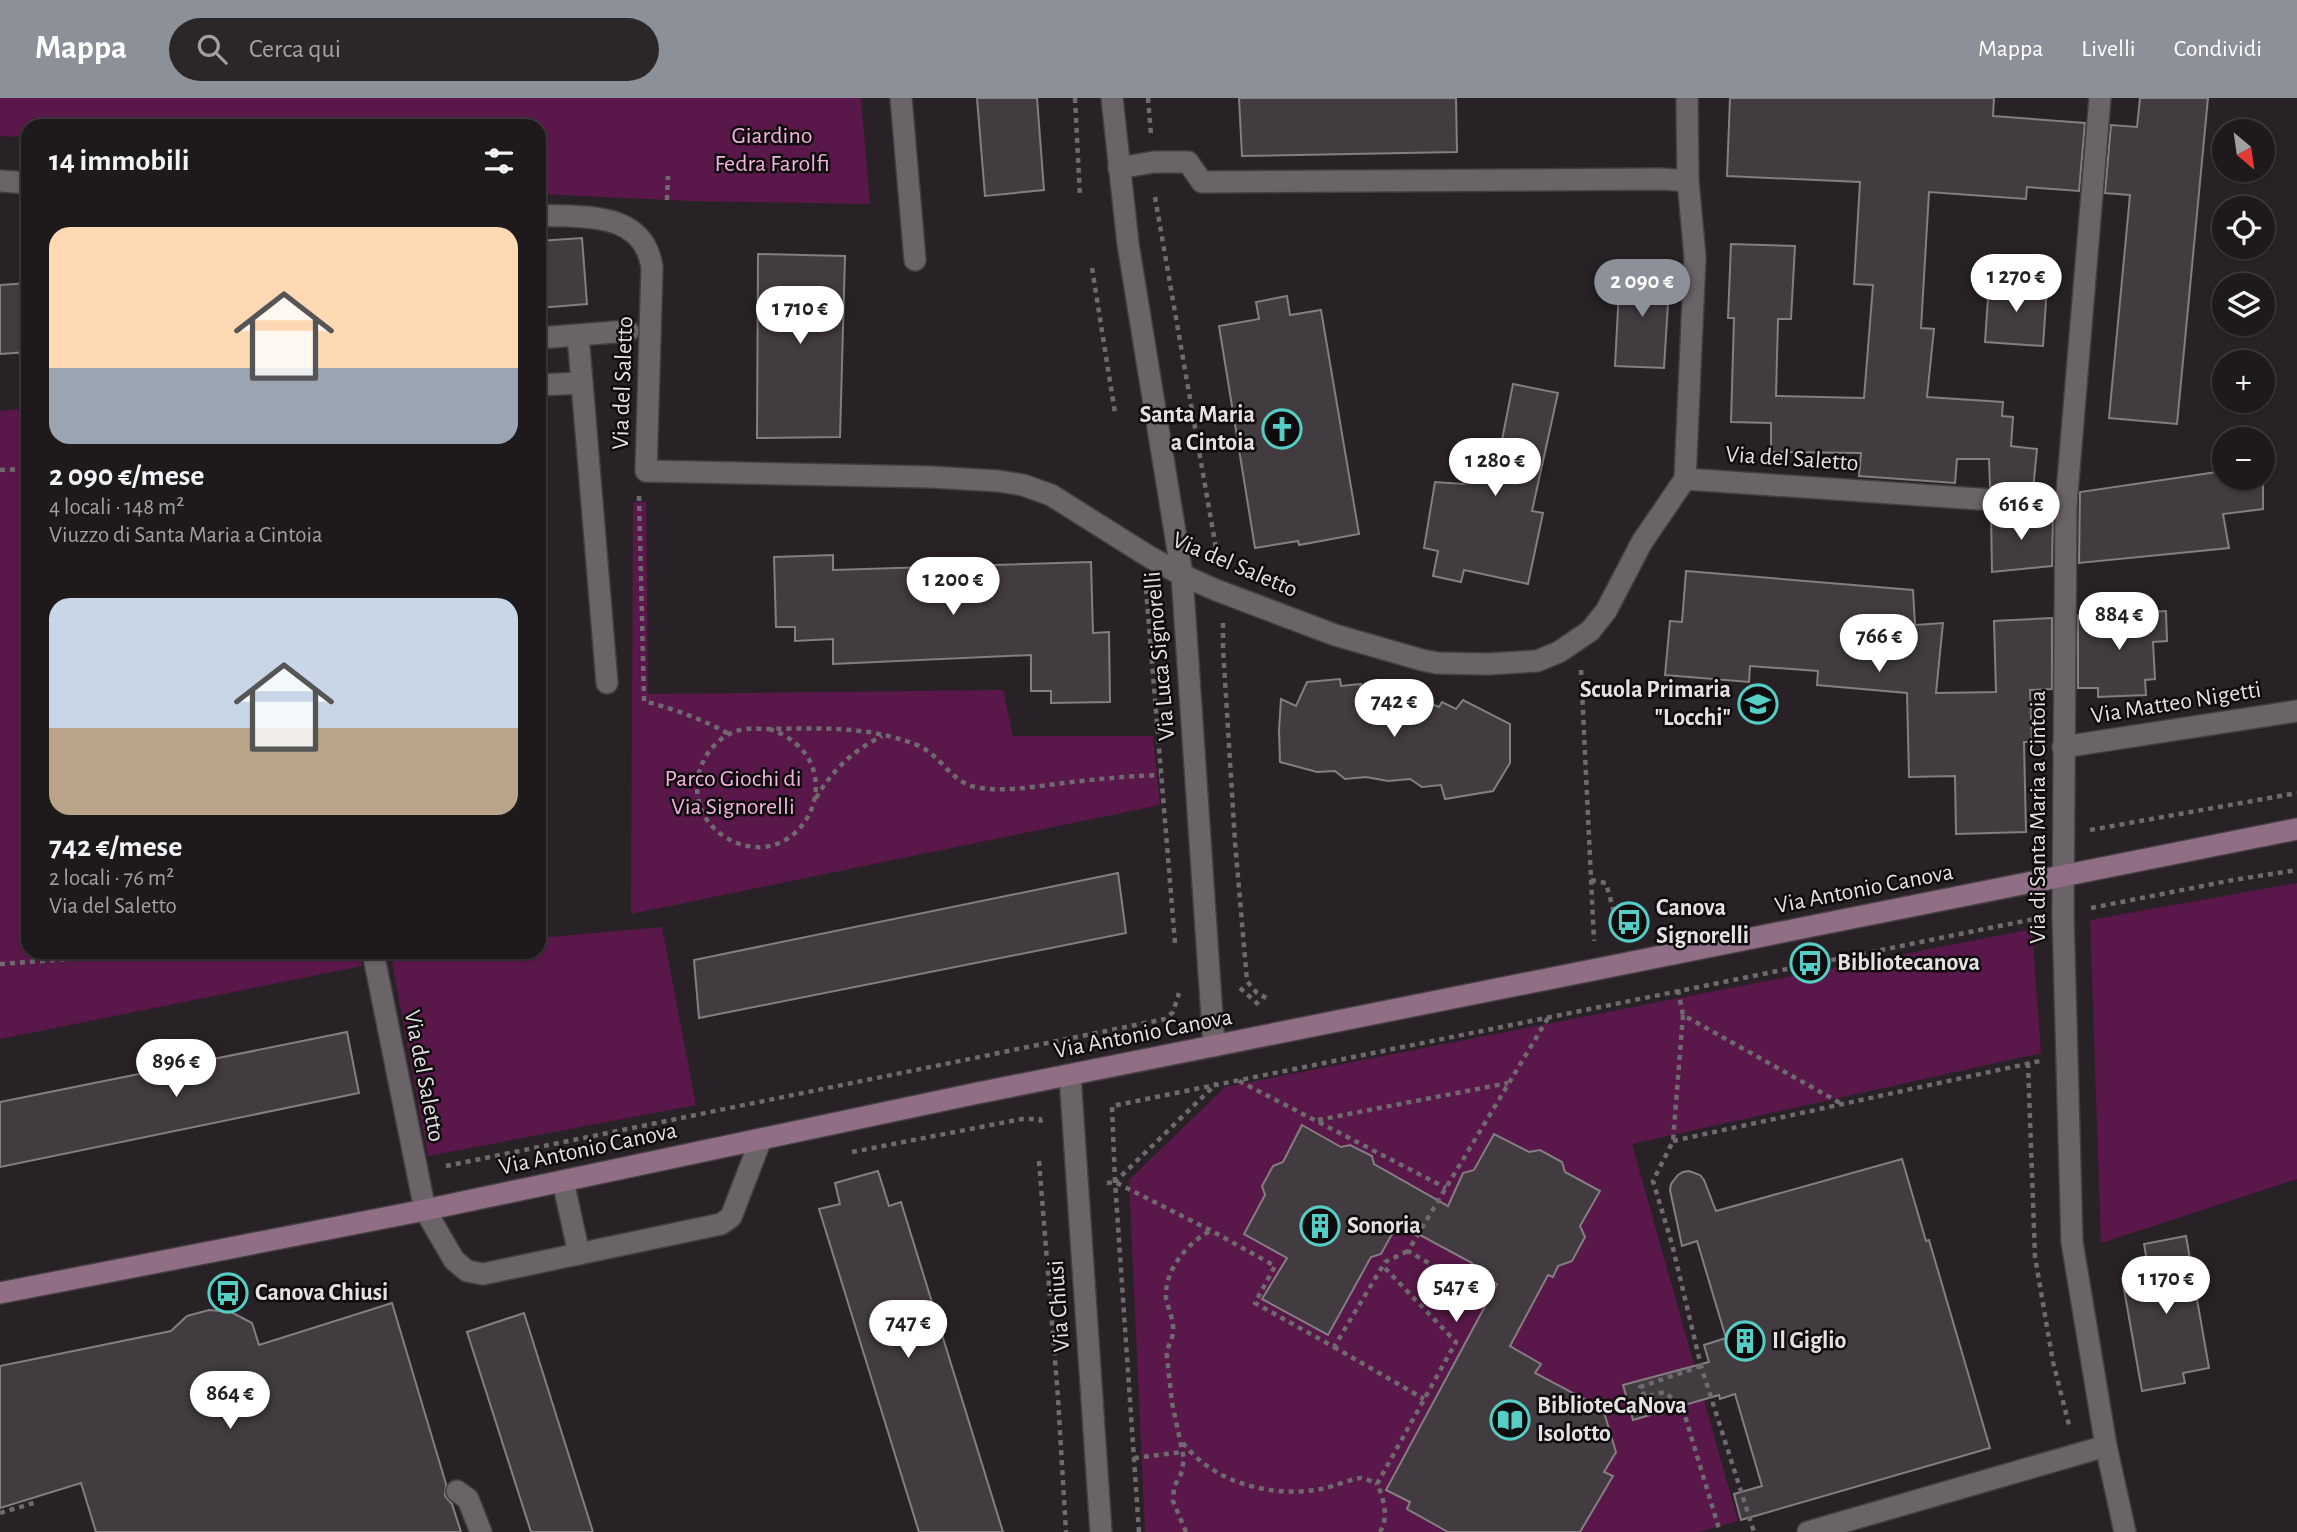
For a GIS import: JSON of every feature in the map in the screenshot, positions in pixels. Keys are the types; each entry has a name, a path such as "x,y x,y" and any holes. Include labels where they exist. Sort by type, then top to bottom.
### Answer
{"street":[{"path":"901,98 915,260"},
{"name":"Via Luca Signorelli","path":"1112,98 1140,323 1182,575 1214,1046"},
{"path":"1685,478 1695,257 1688,181 1687,98"},
{"name":"Via di Santa Maria a Cintoia","path":"2100,98 2066,505 2063,875 2073,1242 2106,1446 2125,1532"},
{"path":"1119,168 1150,163 1188,162 1202,182 1688,181"},
{"path":"0,181 21,182"},
{"name":"Via del Saletto","path":"546,216 613,221 627,226 642,238 650,252 652,267 646,471 931,477 1023,485 1051,495 1182,575 1216,590 1335,635 1437,663 1537,661 1559,652 1590,631 1606,611 1642,542 1685,478 2066,505"},
{"path":"546,337 628,331"},
{"path":"578,335 607,683"},
{"path":"546,385 582,383"},
{"name":"Via Matteo Nigetti","path":"2063,747 2297,711"},
{"name":"Via Antonio Canova","path":"0,1293 425,1210 1070,1075 2297,829"},
{"name":"Via del Saletto","path":"374,959 425,1210 454,1260 467,1271 483,1273 579,1254"},
{"name":"Via Chiusi","path":"1070,1075 1101,1532"},
{"path":"563,1181 579,1254 722,1224 731,1217 761,1139"},
{"path":"1808,1532 2106,1446"},
{"path":"457,1491 468,1499 481,1532"}],"path":[{"path":"1075,98 1080,197"},
{"path":"1148,98 1150,163 1155,198 1219,566"},
{"path":"1150,163 1216,590 1240,974"},
{"path":"667,200 668,176"},
{"path":"1092,268 1115,413"},
{"path":"0,470 21,469"},
{"path":"639,494 644,701 704,720 729,734"},
{"path":"1226,614 1223,648 1247,981 1257,993 1270,1000"},
{"path":"1569,674 1582,673 1595,970"},
{"path":"883,735 854,751 829,776 808,818 796,833 778,843 759,847 739,844 721,835 707,821 699,803 697,782 702,763 713,746 729,734 748,728 870,731 919,746 936,756 963,784 979,788 1004,790 1096,779 1196,774"},
{"path":"769,729 786,735 801,747 811,762 816,780 816,799"},
{"path":"1160,775 1176,952"},
{"path":"2086,830 2297,793"},
{"path":"2100,907 2297,870"},
{"path":"1591,880 1606,883 1618,927"},
{"path":"1139,1532 1112,1106 2031,919"},
{"path":"0,964 70,959"},
{"path":"1240,988 1259,1005 1267,1006"},
{"path":"1678,990 1683,1015 1674,1141 1653,1181 1672,1244 1701,1366 1754,1532"},
{"path":"443,1166 1166,1019 1173,1012 1179,992"},
{"path":"1380,1013 1386,1050"},
{"path":"1683,1015 1843,1104"},
{"path":"1334,1347 1385,1262 1408,1251 1548,1017"},
{"path":"1674,1141 2068,1055"},
{"path":"1238,1080 1446,1188"},
{"path":"1115,1182 1217,1083"},
{"path":"1318,1120 1509,1083"},
{"path":"1039,1161 1066,1532"},
{"path":"1115,1182 1275,1266 1255,1303 1424,1399"},
{"path":"1186,1532 1173,1501 1183,1452 1172,1403 1166,1350 1173,1336 1173,1327 1166,1286 1184,1252 1210,1230"},
{"path":"1408,1251 1489,1298"},
{"path":"1377,1484 1456,1342 1383,1266"},
{"path":"1701,1366 1640,1387 1645,1397 1664,1392 1682,1406 1720,1532"},
{"path":"1181,1441 1203,1465 1247,1485 1296,1492 1322,1489 1359,1478 1377,1484 1383,1498 1385,1514 1384,1526 1380,1532"},
{"path":"1134,1458 1183,1452"},
{"path":"0,1513 37,1502"}],"green space":[{"name":"Giardino Fedra Farolfi","path":"0,98 861,98 870,204 690,201 546,194 546,119 21,119 21,137 0,136"},
{"path":"21,409 21,959 362,959 362,966 0,1039 0,411"},
{"name":"Parco Giochi di Via Signorelli","path":"633,502 646,502 648,694 1003,690 1013,736 1153,736 1160,805 631,914"},
{"path":"2297,883 2297,1179 2101,1243 2090,920"},
{"path":"662,927 696,1105 428,1156 391,959 546,959 546,937"},
{"path":"2032,929 2041,1053 1632,1144 1738,1521 1699,1532 1145,1532 1129,1180 1225,1087"}],"building":[{"path":"977,98 1037,98 1044,190 985,196"},
{"path":"1239,98 1456,98 1457,152 1242,156"},
{"path":"1730,98 1994,98 1993,116 2085,123 2079,191 2027,187 2026,199 1929,192 1921,328 1934,329 1927,397 2003,402 2002,416 2013,417 2011,446 2037,449 2033,490 1990,487 1989,459 1957,459 1955,483 1859,476 1861,453 1771,452 1771,423 1731,422 1734,318 1728,318 1731,244 1795,246 1791,319 1778,319 1776,396 1864,398 1873,285 1854,284 1860,182 1727,176"},
{"path":"2140,98 2208,98 2177,424 2109,418 2130,195 2105,193 2111,125 2137,127"},
{"path":"582,238 587,304 546,307 546,241"},
{"path":"758,254 845,256 840,437 757,438"},
{"path":"1620,270 1670,272 1664,368 1615,366"},
{"path":"1989,283 2047,287 2043,346 1985,342"},
{"path":"21,284 21,352 0,354 0,285"},
{"name":"Santa Maria a Cintoia","path":"1287,296 1290,315 1321,310 1359,534 1299,545 1298,541 1255,548 1219,326 1259,319 1256,302"},
{"path":"1513,384 1558,393 1532,511 1543,513 1528,584 1464,570 1461,582 1433,576 1438,551 1424,548 1435,482 1464,484 1474,440 1501,445"},
{"path":"2212,473 2212,490 2263,490 2263,509 2223,514 2229,548 2079,563 2080,492"},
{"path":"1991,513 2053,517 2052,566 1992,572"},
{"path":"833,555 833,570 1091,562 1093,633 1109,632 1110,702 1051,703 1051,691 1031,691 1031,655 833,664 833,639 795,641 795,627 776,627 774,557"},
{"path":"1686,571 1913,590 1915,625 1943,623 1936,693 1996,692 1994,621 2052,618 2052,689 2030,690 2032,742 2024,742 2026,832 1956,834 1955,776 1909,777 1907,693 1817,685 1818,671 1750,666 1749,682 1665,675 1670,621 1682,622"},
{"path":"2166,611 2167,641 2153,642 2155,679 2145,680 2146,695 2098,697 2098,688 2078,688 2078,616"},
{"path":"1340,679 1341,686 1361,684 1360,689 1375,690 1377,698 1411,696 1439,707 1442,702 1456,709 1463,700 1510,724 1510,763 1493,791 1445,799 1441,785 1422,787 1410,779 1345,779 1335,771 1317,772 1280,762 1281,699 1296,706 1307,682"},
{"path":"1118,873 1126,933 699,1018 694,960"},
{"path":"347,1032 359,1093 0,1167 0,1102"},
{"path":"1302,1125 1341,1147 1350,1145 1372,1156 1374,1164 1448,1206 1463,1173 1474,1170 1494,1134 1529,1152 1540,1150 1562,1162 1565,1172 1600,1191 1580,1226 1585,1237 1572,1261 1558,1266 1553,1277 1548,1275 1510,1346 1541,1364 1535,1373 1603,1409 1616,1452 1604,1472 1613,1476 1580,1532 1448,1532 1407,1509 1410,1502 1386,1490 1497,1284 1475,1271 1472,1263 1398,1223 1381,1254 1371,1257 1328,1335 1262,1299 1287,1258 1244,1234 1265,1195 1262,1186 1273,1166 1283,1162"},
{"name":"Il Giglio","path":"1902,1159 1926,1241 1929,1240 1990,1448 1741,1520 1734,1494 1762,1486 1735,1394 1720,1399 1719,1395 1633,1420 1623,1385 1709,1362 1704,1345 1726,1338 1697,1241 1682,1246 1671,1184 1683,1172 1700,1175 1716,1211"},
{"path":"878,1171 889,1206 901,1202 1003,1532 919,1532 819,1209 840,1204 835,1183"},
{"path":"2186,1236 2209,1368 2183,1373 2185,1383 2142,1391 2122,1278 2149,1273 2144,1244"},
{"path":"392,1303 446,1484 445,1496 452,1504 461,1532 96,1532 81,1483 0,1508 0,1366 171,1331 187,1316 209,1310 231,1312 252,1323 259,1345"},
{"path":"524,1313 593,1532 531,1532 467,1332"}],"place":[{"name":"Santa Maria a Cintoia","path":"1282,429"},
{"name":"Scuola Primaria \"Locchi\"","path":"1758,704"},
{"name":"Canova Signorelli","path":"1629,922"},
{"name":"Bibliotecanova","path":"1810,963"},
{"name":"Sonoria","path":"1320,1226"},
{"name":"Canova Chiusi","path":"228,1293"},
{"name":"Il Giglio","path":"1745,1341"},
{"name":"BiblioteCaNova Isolotto","path":"1510,1420"}]}
